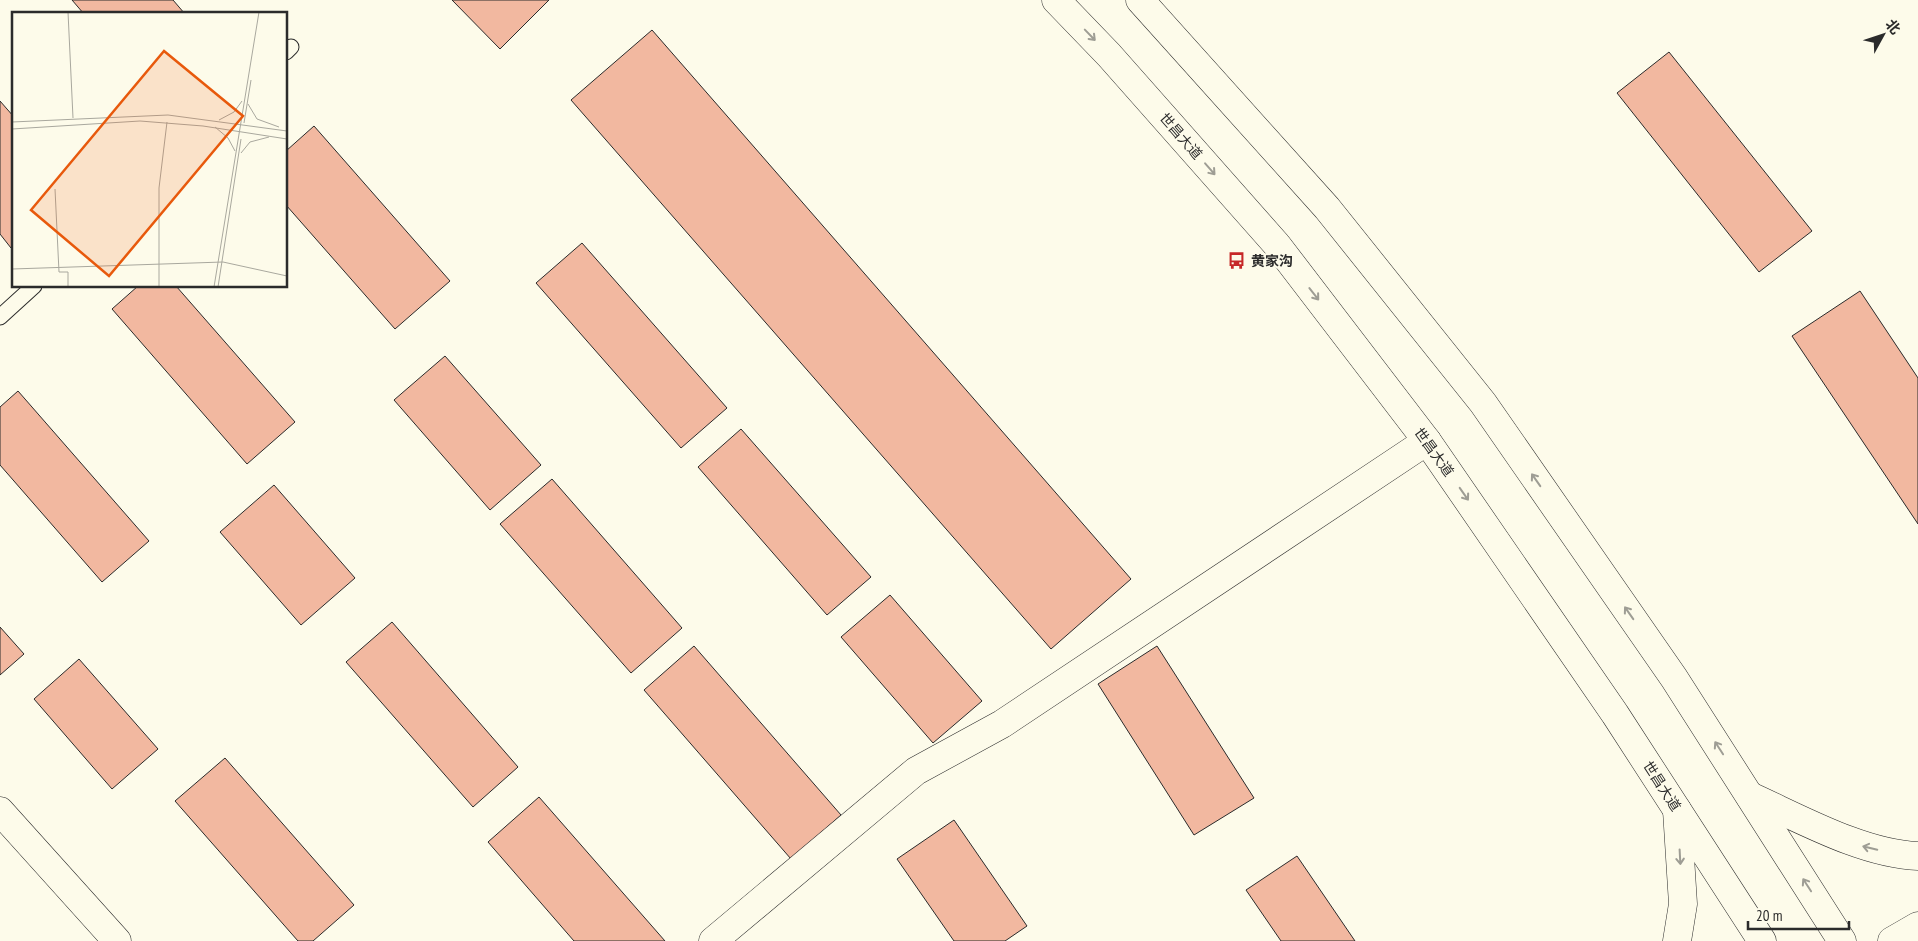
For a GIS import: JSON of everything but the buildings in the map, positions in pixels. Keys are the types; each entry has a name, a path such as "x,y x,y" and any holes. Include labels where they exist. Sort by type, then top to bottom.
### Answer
{"main road":[{"name":"世昌大道","path":"1056,0 1109,55 1277,246 1427,441 1616,714 1762,941"},
{"path":"1140,0 1327,208 1482,403 1674,678 1842,941"},
{"path":"713,941 916,771 1002,724 1427,441"},
{"path":"1750,796 1861,845 1900,855 1918,856"},
{"path":"1677,809 1683,904 1677,941"},
{"path":"0,811 117,941"},
{"path":"1892,941 1918,926"}],"lane":[{"path":"0,317 32,288"}],"place":[{"name":"黄家沟","path":"1237,261"}]}
